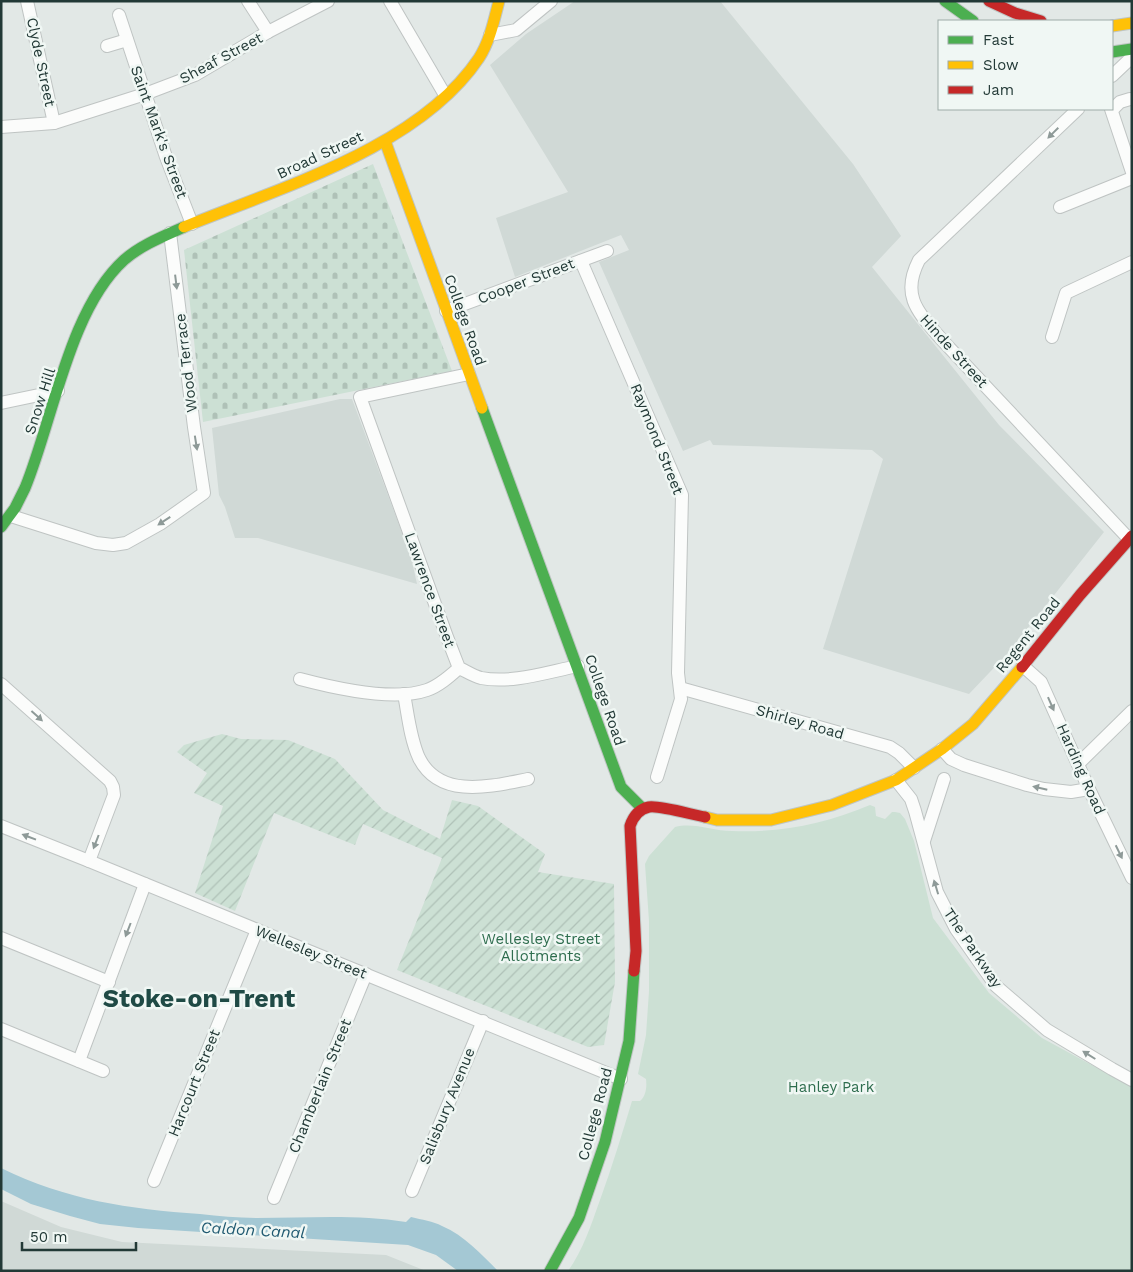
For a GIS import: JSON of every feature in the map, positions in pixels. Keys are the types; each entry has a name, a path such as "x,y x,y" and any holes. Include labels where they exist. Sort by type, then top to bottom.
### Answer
{"street":[{"name":"Clyde Street","path":"27,1 54,123"},
{"path":"248,1 268,32"},
{"name":"Sheaf Street","path":"1,127 54,123 145,94 195,75 268,32 328,1"},
{"path":"390,1 445,95"},
{"name":"Broad Street","path":"105,283 126,258 170,233 321,173 385,141 422,115 466,74 479,58 490,34 499,1"},
{"path":"490,34 516,30 551,1"},
{"path":"945,1 972,20"},
{"path":"989,1 1015,14 1036,20"},
{"name":"Saint Mark's Street","path":"119,15 166,157 192,224"},
{"path":"1113,26 1132,24"},
{"path":"107,46 127,40"},
{"path":"1113,52 1132,49"},
{"path":"1113,75 1132,57"},
{"path":"1113,107 1120,102 1130,99"},
{"name":"Hinde Street","path":"1077,110 919,260 912,277 911,292 918,311 943,341 1130,537"},
{"path":"1111,110 1132,172"},
{"name":"College Road","path":"385,141 621,787 642,808 633,818 630,826 636,951 629,1041 605,1142 579,1218 550,1271"},
{"path":"1060,206 1132,178"},
{"name":"Wood Terrace","path":"11,516 96,543 113,545 126,543 160,524 204,493 170,233"},
{"name":"Cooper Street","path":"446,311 607,251"},
{"name":"Raymond Street","path":"581,260 682,495 678,673 681,699 657,776"},
{"path":"1052,337 1066,292 1132,262"},
{"name":"Snow Hill","path":"1,527 11,516 28,487 58,391 84,318 95,296 105,283"},
{"name":"Lawrence Street","path":"459,668 446,637 360,397 469,374"},
{"path":"1,403 58,391"},
{"name":"Regent Road","path":"642,808 660,807 716,820 771,820 832,806 896,780 942,749 973,724 1130,537"},
{"path":"300,679 358,692 404,694 428,690 448,679 459,668 479,678 499,680 578,666"},
{"name":"Harding Road","path":"1023,666 1041,682 1088,789 1132,878"},
{"path":"1,684 110,782 113,787 114,795 88,860"},
{"name":"Shirley Road","path":"680,688 890,747 914,768"},
{"path":"404,694 412,738 420,759 429,771 445,783 468,788 528,779"},
{"path":"1078,764 1132,710"},
{"path":"942,749 951,759 964,766 1044,789 1071,792 1088,789"},
{"path":"924,841 944,779"},
{"name":"The Parkway","path":"896,780 911,799 937,892 956,929 996,986 1047,1030 1132,1080"},
{"name":"Wellesley Street","path":"1,826 621,1078"},
{"path":"79,1061 145,884"},
{"name":"Harcourt Street","path":"154,1181 257,930"},
{"path":"1,938 108,982"},
{"name":"Chamberlain Street","path":"274,1198 366,974"},
{"name":"Salisbury Avenue","path":"412,1191 483,1021"},
{"path":"1,1030 103,1071"}],"shaded area":[{"path":"575,1 720,1 853,164 901,236 872,267 999,425 1104,532 1009,652 969,694 823,649 883,459 872,450 713,445 710,440 683,451 599,262 629,250 621,235 515,277 496,218 568,192 490,65 526,34"},
{"path":"340,399 352,399 411,557 417,584 258,538 235,538 219,495 212,428"},
{"path":"1,1201 61,1227 122,1242 386,1255 426,1271 1,1271"}],"green space":[{"path":"373,164 452,371 203,422 184,250"},
{"name":"Wellesley Street Allotments","path":"222,734 241,739 288,740 335,759 383,810 440,839 452,800 478,806 545,854 538,872 614,884 615,982 604,1045 588,1047 397,970 442,858 363,824 355,845 274,813 235,911 195,893 223,806 194,793 207,773 177,752 184,745"},
{"name":"Hanley Park","path":"870,805 875,807 876,816 885,819 892,812 895,812 900,813 905,819 914,841 933,918 989,993 1042,1038 1132,1087 1132,1271 568,1271 578,1255 590,1228 632,1101 640,1101 646,1091 646,1079 638,1074 646,1035 649,991 649,921 645,864 649,856 675,827 696,826 725,831 785,829 819,822"}],"water":[{"name":"Caldon Canal","path":"1,1168 25,1179 74,1195 123,1206 148,1209 250,1218 350,1217 406,1222 411,1217 435,1223 450,1230 472,1246 498,1271 458,1271 436,1255 408,1245 100,1224 31,1204 1,1189"}],"traffic: fast":[{"path":"945,1 972,20"},
{"path":"1113,52 1132,49"},
{"path":"1,527 15,508 25,488 64,367 89,307 105,281 124,260 145,245 184,227"},
{"path":"482,408 621,787 642,808"},
{"path":"550,1271 579,1218 605,1142 629,1041 634,971"}],"traffic: slow":[{"path":"184,227 345,162 384,141 421,117 453,90 479,58 489,38 499,1"},
{"path":"1113,26 1132,23"},
{"path":"385,141 482,408"},
{"path":"705,817 717,820 771,820 832,805 896,780 942,749 973,724 1022,667"}],"traffic: jam":[{"path":"989,1 1015,13 1038,20"},
{"path":"1022,667 1080,595 1132,536"},
{"path":"634,971 636,951 631,823 639,812 649,807 705,817"}],"district":[{"name":"Stoke-on-Trent","path":"199,998"}]}
